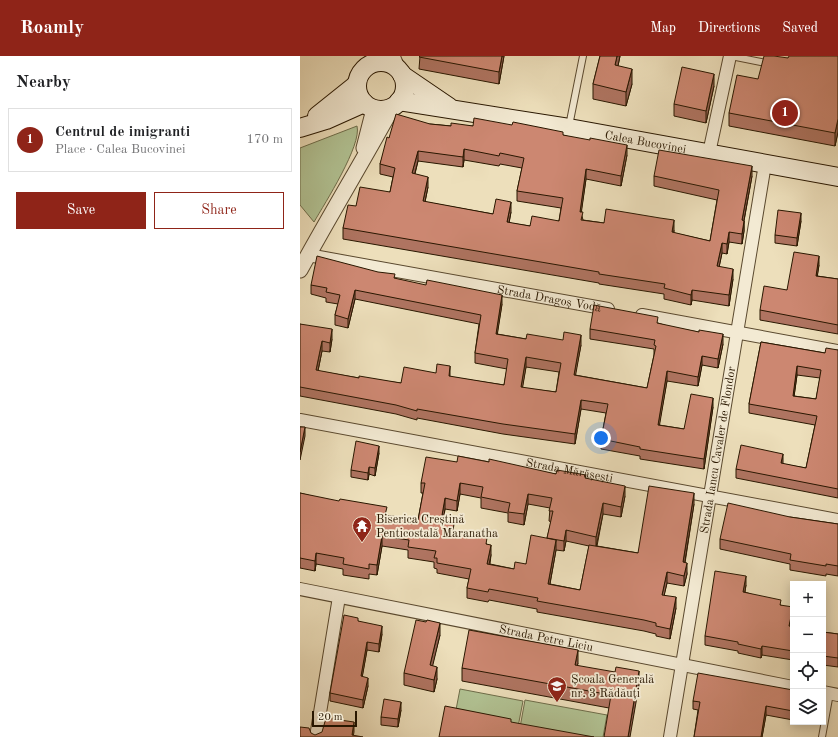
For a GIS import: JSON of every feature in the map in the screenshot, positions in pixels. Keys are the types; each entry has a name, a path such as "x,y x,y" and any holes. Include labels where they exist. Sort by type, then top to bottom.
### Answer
{"main road":[{"name":"Calea Bucovinei","path":"390,64 453,110"},
{"path":"302,127 369,106 384,109 396,103 404,88 390,64 367,67 359,78 357,84 358,91 369,106"},
{"path":"302,127 357,84"},
{"name":"Calea Bucovinei","path":"396,103 453,110 569,128 838,177"}],"street":[{"path":"709,153 731,56"},
{"path":"300,270 327,220 396,103"},
{"path":"359,168 369,106"},
{"name":"Strada Iancu Cavaler de Flondor","path":"670,737 765,164"},
{"name":"Strada Dragoș Vodă","path":"308,255 838,351"},
{"name":"Strada Mărășești","path":"300,420 838,520"},
{"name":"Strada Petre Liciu","path":"300,589 682,666 790,685"},
{"path":"316,737 339,597"}],"lane":[{"path":"569,128 583,56"},
{"path":"731,56 774,65 779,64"},
{"path":"822,737 830,694"}],"green space":[{"path":"357,126 357,135 354,146 342,174 314,222 300,205 300,148"},
{"path":"460,689 523,701 517,732 454,720"},
{"path":"525,700 607,715 603,737 539,737 519,733"}],"building":[{"path":"502,56 499,72 419,57"},
{"path":"600,56 617,56 615,65 632,69 626,92 593,84"},
{"path":"764,56 788,58 789,56 838,56 838,119 835,133 729,113 737,75 758,79"},
{"path":"682,67 714,74 706,111 674,104"},
{"path":"396,114 430,124 451,126 451,123 473,126 474,118 512,125 513,122 563,132 563,135 590,140 590,138 627,145 621,176 586,169 580,212 583,212 581,220 604,223 606,209 674,220 672,232 710,241 719,190 654,176 659,150 752,166 742,220 744,221 742,234 729,232 727,244 722,243 717,266 733,269 729,295 692,290 691,295 664,288 665,284 599,274 599,272 343,228 348,205 356,206 360,187 390,192 395,168 380,164 387,137 389,138","holes":["464,149 499,156 500,153 524,158 517,191 563,198 559,221 532,216 530,226 507,222 511,202 496,199 493,214 423,201 428,177 412,173 418,151 463,157"]},
{"path":"778,210 801,213 797,238 775,235"},
{"path":"794,252 819,256 816,276 838,279 838,325 760,310 764,286 787,290"},
{"path":"317,256 378,272 395,274 394,278 426,285 427,280 502,295 496,334 526,339 527,334 563,340 564,332 581,335 574,375 647,388 656,346 654,345 655,340 590,329 594,305 658,317 657,323 699,332 699,330 723,334 718,359 702,356 698,377 667,371 658,425 684,429 691,394 713,398 704,459 640,449 640,447 601,439 608,404 581,400 575,434 503,424 417,409 417,411 396,405 300,387 300,324 332,329 330,343 322,341 316,370 359,378 359,376 401,383 404,367 436,373 437,364 450,366 449,376 504,385 508,359 475,353 481,315 355,290 348,319 335,315 340,295 326,292 327,288 311,285","holes":["526,357 561,363 556,392 521,387"]},
{"path":"761,342 825,353 826,348 838,350 838,489 736,469 741,445 783,454 781,463 806,468 817,416 749,404","holes":["797,366 821,370 816,399 793,396"]},
{"path":"300,427 305,427 300,452"},
{"path":"356,441 379,446 375,468 369,467 368,473 351,470"},
{"path":"458,456 489,462 489,459 556,474 557,470 586,475 585,478 625,486 621,507 603,503 596,537 566,530 564,541 547,538 553,511 549,511 552,498 528,494 524,514 508,512 510,503 481,497 483,487 460,483 457,501 445,498 441,521 454,524 453,531 487,538 486,544 491,545 487,564 514,569 515,562 526,564 531,535 556,540 548,584 580,590 589,545 638,553 649,486 694,493 683,562 687,563 684,576 667,572 662,595 676,597 670,629 656,626 656,623 644,620 537,601 538,598 489,589 488,592 467,588 471,569 437,563 437,558 434,558 436,551 408,547 409,540 382,536 377,565 369,564 369,569 343,564 344,558 316,553 315,561 300,558 300,493 339,501 340,499 387,507 385,515 418,520 425,483 421,483 426,457 457,462"},
{"path":"728,503 790,517 838,524 838,566 826,564 826,566 790,560 791,554 720,539"},
{"path":"715,571 746,576 743,592 781,600 780,605 790,607 790,651 762,646 761,649 738,644 738,642 705,636"},
{"path":"344,615 358,618 358,621 382,626 379,644 367,642 361,676 368,678 363,700 330,693"},
{"path":"416,620 426,622 427,620 440,623 430,665 437,667 434,680 404,673"},
{"path":"469,630 578,650 575,665 615,672 616,667 639,671 628,737 604,737 611,695 462,668"},
{"path":"826,632 838,634 838,658 826,656"},
{"path":"698,673 790,689 790,710 766,706 761,737 694,737 700,702 693,701"},
{"path":"384,699 401,702 398,719 381,717"},
{"path":"445,706 511,719 511,722 594,737 439,737"},
{"path":"326,718 354,722 352,735 363,737 300,737 300,727 309,728 311,733 315,735 322,732"}],"place":[{"name":"Centrul de imigranti","path":"785,113"},
{"name":"Biserica Creștină Penticostală Maranatha","path":"362,543"},
{"name":"Școala Generală nr. 3 Rădăuți","path":"557,703"}]}
